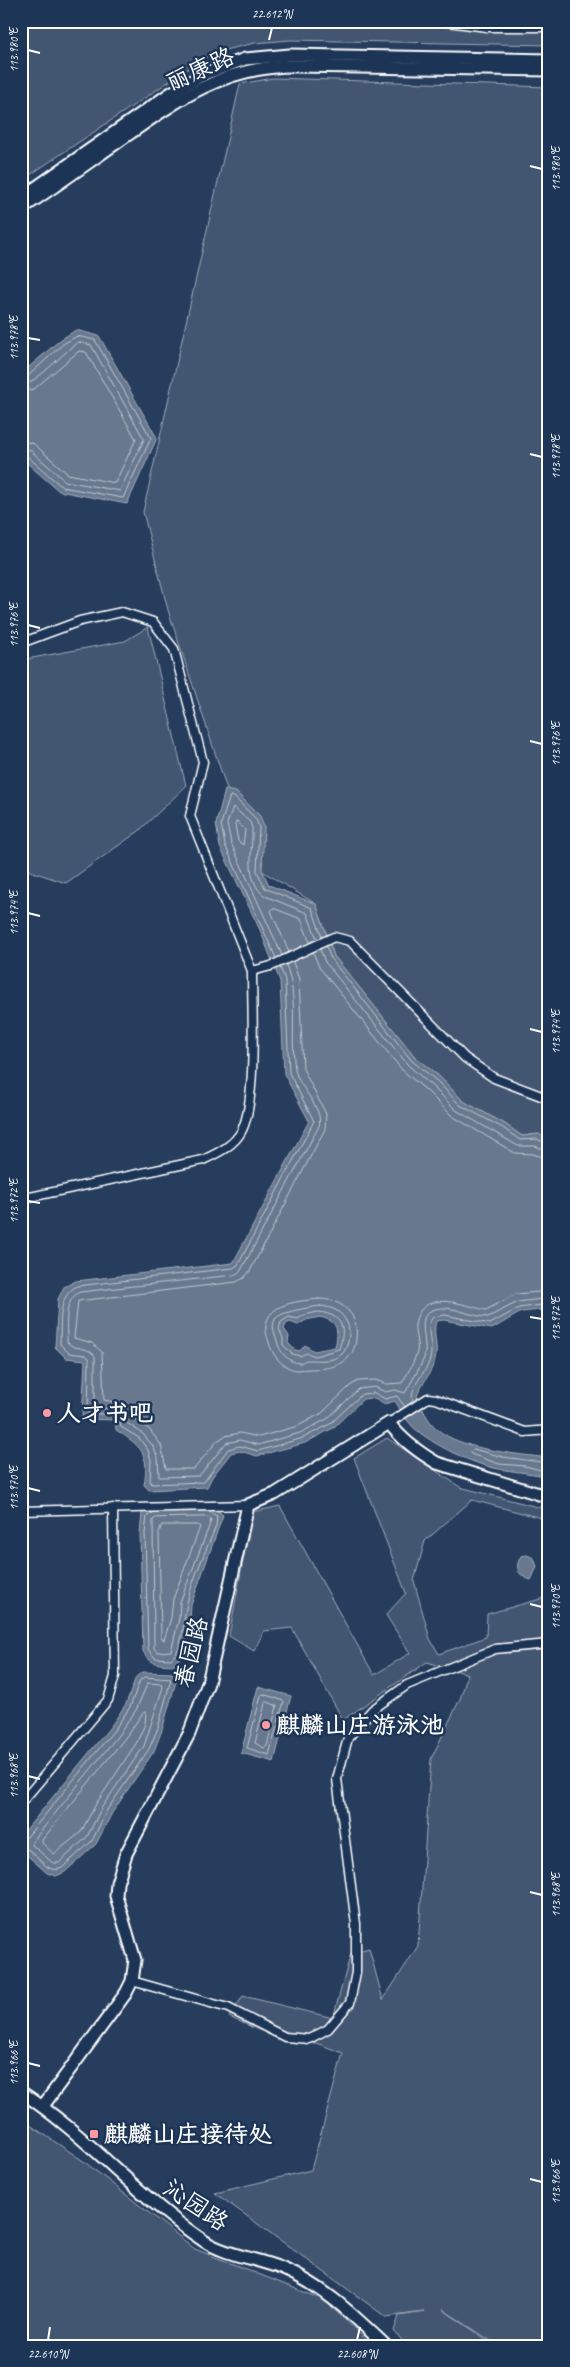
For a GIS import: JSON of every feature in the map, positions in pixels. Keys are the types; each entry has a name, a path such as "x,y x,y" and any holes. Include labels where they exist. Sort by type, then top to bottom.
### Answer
{"street":[{"path":"440,21 487,27 549,27"},
{"name":"丽康路","path":"21,198 181,86 214,69 240,60 284,55 549,60"},
{"name":"丽康路","path":"21,209 173,104 205,86 242,72 272,66 549,70"},
{"path":"21,643 80,621 122,612 152,622 174,649 203,762 190,816 252,971 250,1088 247,1109 242,1130 224,1151 203,1160 21,1199"},
{"path":"252,971 271,966 334,937 350,941 465,1058 494,1078 549,1099"},
{"path":"21,1511 248,1505 275,1494 428,1398 436,1399 525,1432 549,1430"},
{"path":"389,1423 399,1436 421,1454 437,1463 549,1498"},
{"name":"春园路","path":"43,2106 132,1981 135,1960 116,1896 117,1883 126,1854 189,1734 208,1683 248,1505"},
{"path":"21,1802 108,1700 115,1676 114,1508"},
{"path":"132,1981 228,2008 285,2037 309,2039 328,2030 350,2003 356,1972 356,1924 337,1779 348,1738 372,1710 407,1685 494,1649 549,1644"},
{"name":"沁园路","path":"21,2092 43,2106 149,2199 206,2242 284,2269 328,2294 386,2346"}],"shaded area":[{"path":"21,21 549,21 549,45 290,40 255,43 229,49 204,58 21,181"},
{"path":"273,78 549,87 549,1142 539,1134 522,1136 505,1124 463,1101 440,1077 416,1058 334,956 316,904 252,865 168,610 143,512 240,84"},
{"path":"148,627 186,786 139,831 66,883 21,868 21,660 125,641"},
{"path":"387,1438 460,1487 549,1510 549,1520 472,1500 425,1541 414,1581 430,1639 439,1654 486,1637 487,1614 544,1598 549,1592 549,2346 499,2346 442,2309 496,2346 407,2346 394,2331 399,2316 424,2312 386,2317 215,2193 311,2170 343,2053 316,2043 286,2042 229,2017 243,1996 333,2018 351,1953 369,1948 383,2000 418,1946 431,1759 460,1699 468,1674 427,1662 343,1720 292,1628 264,1631 254,1651 229,1636 252,1512 280,1506 374,1675 410,1653 386,1615 406,1593 354,1458"},
{"path":"21,2119 82,2160 195,2249 324,2300 373,2346 21,2346"}],"water":[{"path":"76,330 99,336 157,438 127,504 59,491 21,458 21,374 60,340"},
{"path":"225,790 236,792 260,816 264,827 262,870 269,885 316,904 334,956 416,1058 440,1077 463,1101 505,1124 522,1136 539,1134 549,1142 549,1309 521,1312 492,1329 444,1320 436,1321 435,1360 417,1396 430,1422 447,1436 460,1442 490,1450 549,1458 549,1477 489,1467 466,1458 442,1447 421,1434 408,1421 395,1401 384,1404 374,1398 363,1399 333,1428 305,1443 257,1456 240,1451 231,1453 212,1477 207,1487 149,1490 144,1485 146,1465 142,1452 132,1441 116,1430 115,1420 82,1419 85,1360 66,1358 55,1347 58,1299 64,1287 76,1281 233,1263 309,1121 284,1074 280,981 260,930 220,847 216,824","holes":["320,1317 336,1327 335,1347 314,1351 305,1345 300,1351 295,1350 288,1343 289,1336 284,1329 286,1324 290,1322 298,1325 306,1320"]},
{"path":"212,1506 223,1515 191,1605 189,1629 182,1652 175,1665 152,1662 143,1651 140,1533 142,1513 153,1507"},
{"path":"527,1555 534,1558 537,1567 531,1580 518,1571 521,1556"},
{"path":"142,1672 173,1673 177,1678 154,1751 112,1813 96,1844 65,1872 56,1876 47,1873 21,1850 21,1839 25,1831 111,1726 126,1704 136,1677"},
{"name":"麒麟山庄游泳池","path":"258,1687 291,1696 274,1762 241,1753"}],"place":[{"name":"人才书吧","path":"47,1413"},
{"name":"麒麟山庄游泳池","path":"266,1725"},
{"name":"麒麟山庄接待处","path":"94,2134"}]}
